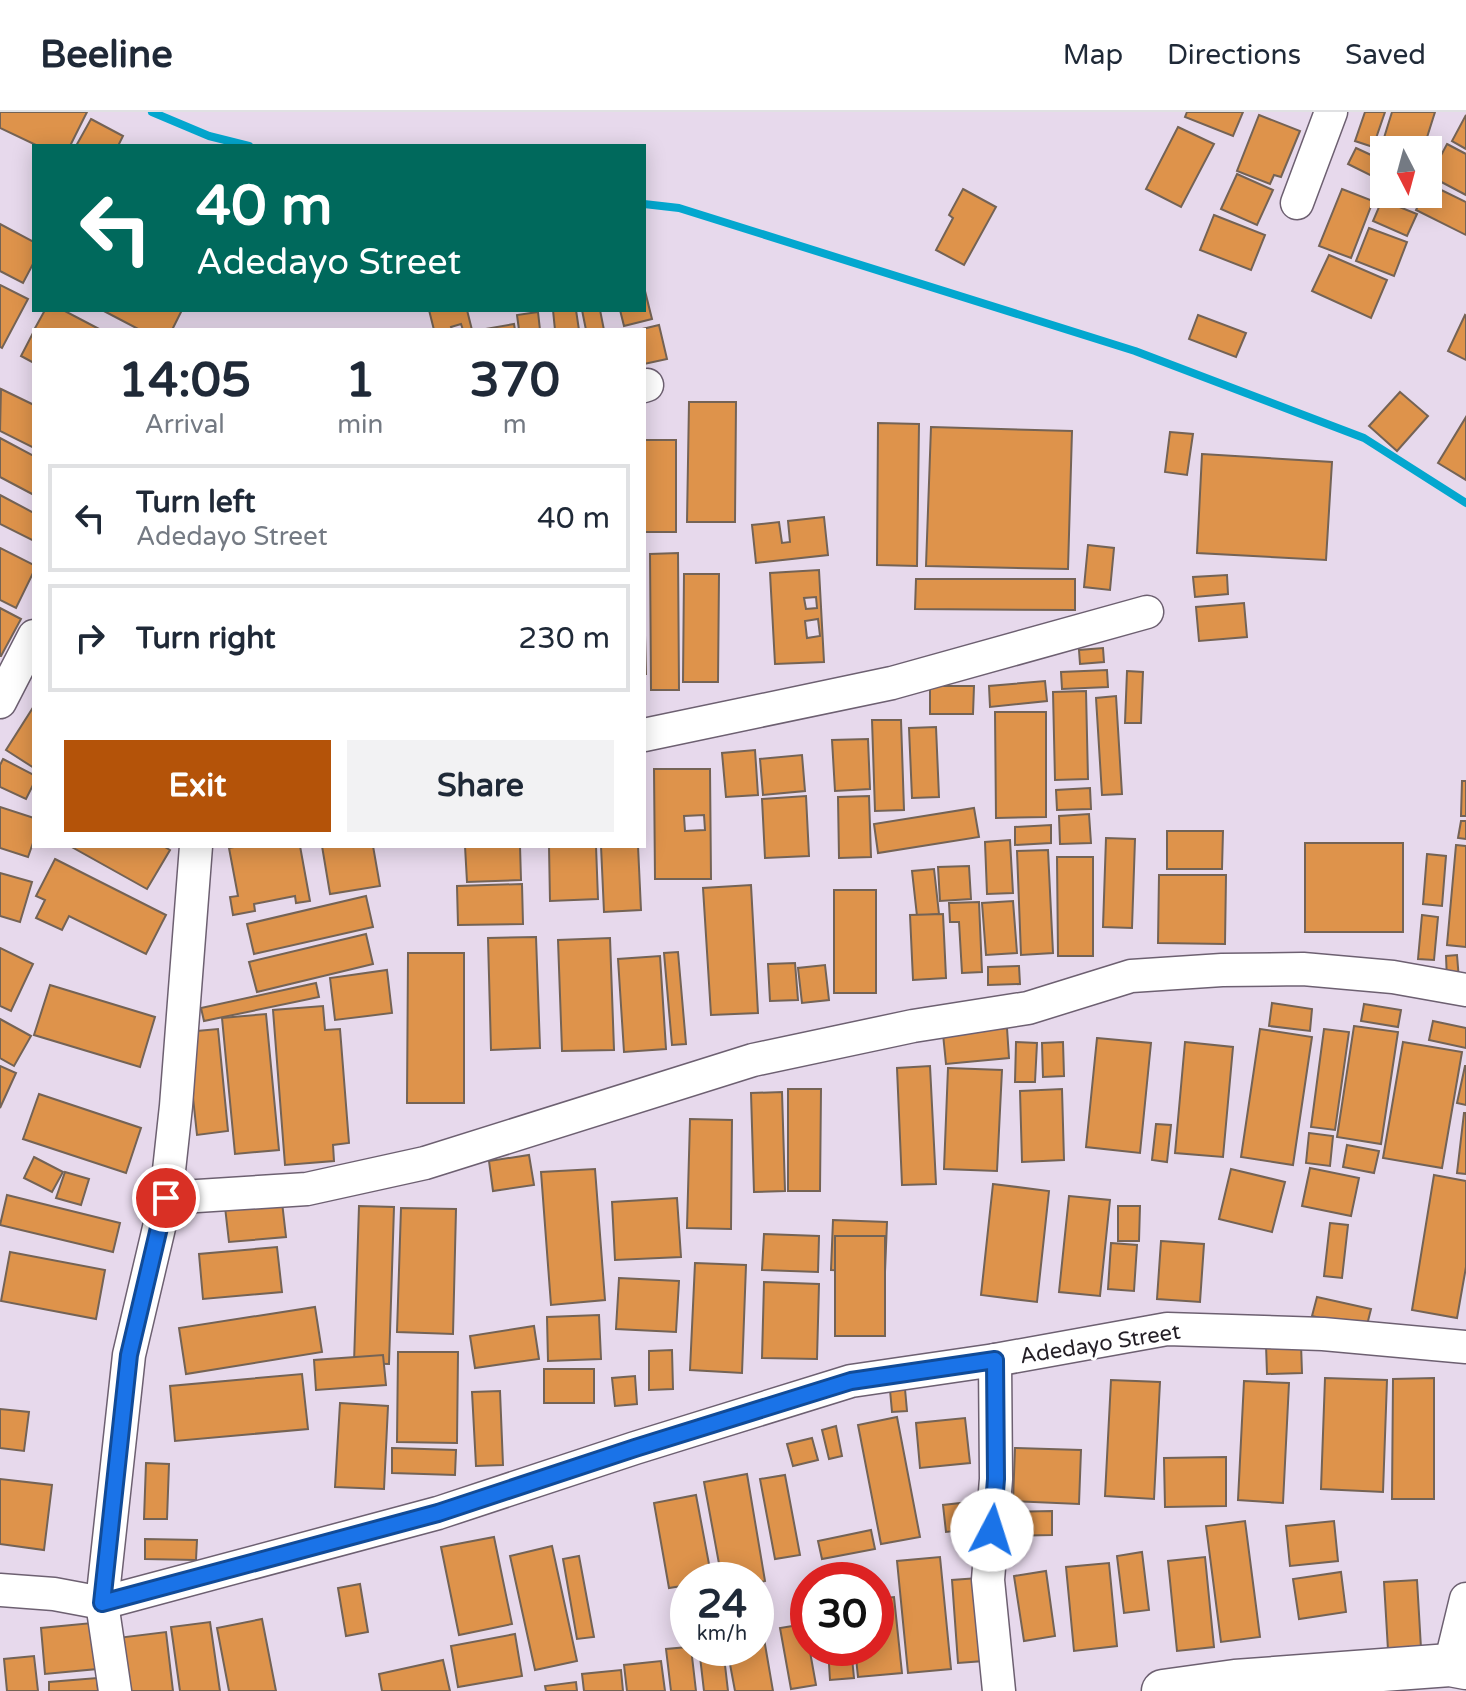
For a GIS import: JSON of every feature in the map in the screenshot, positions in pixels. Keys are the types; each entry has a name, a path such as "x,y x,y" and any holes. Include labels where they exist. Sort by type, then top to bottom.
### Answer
{"main road":[{"path":"1163,1691 1235,1681 1458,1666"}],"street":[{"path":"1297,203 1331,112"},
{"path":"646,735 892,683 1147,612"},
{"path":"0,702 32,640"},
{"path":"115,1691 102,1603 129,1355 166,1198 196,848"},
{"path":"166,1198 307,1189 425,1163 753,1060 913,1026 1028,1008 1131,976 1303,969 1393,977 1466,990"},
{"name":"Adedayo Street","path":"0,1590 54,1594 102,1603 438,1513 851,1381 995,1360 1167,1329 1323,1334 1466,1347"},
{"path":"995,1360 996,1479 988,1580 999,1691"},
{"path":"1458,1666 1466,1599"}],"building":[{"path":"0,112 87,112 71,144 34,144 0,128"},
{"path":"1187,112 1243,112 1233,136 1185,117"},
{"path":"1365,112 1385,112 1377,136 1370,136 1370,146 1355,141"},
{"path":"1392,112 1435,112 1427,136 1385,136"},
{"path":"1259,115 1300,131 1281,177 1274,175 1270,184 1237,171"},
{"path":"1466,115 1466,149 1452,141"},
{"path":"91,119 123,136 119,144 77,144"},
{"path":"1178,127 1214,144 1181,207 1146,189"},
{"path":"1447,144 1466,154 1466,195 1442,182 1442,153"},
{"path":"1356,148 1370,154 1370,175 1348,164"},
{"path":"1237,174 1273,190 1257,225 1221,209"},
{"path":"963,189 996,207 964,265 936,250 953,218 949,215"},
{"path":"1342,189 1370,200 1370,208 1351,258 1319,246"},
{"path":"1442,190 1466,202 1466,235 1416,210 1442,208"},
{"path":"1379,208 1402,208 1417,214 1407,236 1373,221"},
{"path":"1214,215 1265,235 1251,270 1200,250"},
{"path":"0,224 32,241 32,266 23,283 0,271"},
{"path":"1369,228 1407,242 1394,276 1356,261"},
{"path":"1329,255 1387,280 1371,318 1312,291"},
{"path":"0,285 28,299 2,348 0,347"},
{"path":"646,295 652,319 624,326 620,312 646,312"},
{"path":"44,312 67,312 97,328 35,328"},
{"path":"106,312 181,312 173,328 136,328"},
{"path":"430,312 468,312 472,328 462,328 461,324 451,328 434,328"},
{"path":"538,312 540,328 519,328 517,315"},
{"path":"553,312 576,312 579,328 555,328"},
{"path":"582,312 600,312 604,328 586,328"},
{"path":"1198,315 1246,333 1236,357 1189,339"},
{"path":"1466,316 1466,360 1448,351"},
{"path":"514,324 515,328 491,328"},
{"path":"659,325 667,359 646,364 646,328"},
{"path":"32,335 32,362 21,356"},
{"path":"1,389 32,404 32,447 0,431"},
{"path":"1400,392 1428,416 1397,451 1369,426"},
{"path":"689,402 736,402 735,522 687,522"},
{"path":"1466,417 1466,480 1438,463"},
{"path":"878,423 919,424 917,566 877,565"},
{"path":"931,427 1072,431 1068,569 926,566"},
{"path":"1170,432 1193,434 1187,475 1165,472"},
{"path":"0,438 32,455 32,494 0,477"},
{"path":"646,440 676,440 676,532 646,532"},
{"path":"1202,454 1332,462 1326,560 1197,553"},
{"path":"0,495 32,512 32,540 0,524"},
{"path":"824,517 828,555 756,563 752,525 779,522 782,543 790,542 788,521"},
{"path":"1088,545 1114,548 1110,590 1084,587"},
{"path":"0,548 32,564 32,575 16,608 0,600"},
{"path":"678,553 679,690 651,690 650,554"},
{"path":"819,570 824,662 775,664 770,573","holes":["816,597 817,608 806,609 804,598","818,619 820,636 807,638 805,621"]},
{"path":"684,574 719,574 718,682 683,682"},
{"path":"1227,575 1228,594 1195,597 1193,577"},
{"path":"916,579 1075,579 1075,610 915,609"},
{"path":"1244,603 1247,637 1199,641 1196,607"},
{"path":"0,608 21,619 1,656 0,656"},
{"path":"1103,648 1104,662 1080,664 1079,650"},
{"path":"1107,670 1108,687 1062,689 1061,672"},
{"path":"1127,671 1143,672 1141,723 1125,723"},
{"path":"1045,681 1047,701 990,707 989,686"},
{"path":"930,686 974,686 973,714 930,714"},
{"path":"1086,691 1088,779 1055,780 1053,692"},
{"path":"1116,696 1122,794 1102,795 1096,698"},
{"path":"32,709 32,767 6,750"},
{"path":"995,712 1046,712 1046,817 996,818"},
{"path":"872,720 901,720 904,810 875,811"},
{"path":"936,727 939,797 912,798 909,728"},
{"path":"868,739 870,789 835,791 832,740"},
{"path":"755,750 758,795 726,797 722,753"},
{"path":"802,755 805,791 763,795 760,759"},
{"path":"3,759 32,774 32,787 26,799 0,787"},
{"path":"654,769 710,769 711,879 655,879","holes":["704,815 705,830 685,831 684,816"]},
{"path":"1462,781 1466,781 1466,816 1461,816"},
{"path":"1090,788 1091,809 1057,810 1056,790"},
{"path":"806,796 809,856 765,858 762,799"},
{"path":"869,796 871,857 839,858 838,797"},
{"path":"0,807 32,817 32,846 28,857 0,848"},
{"path":"974,808 979,837 878,853 874,824"},
{"path":"1089,814 1091,843 1060,844 1059,816"},
{"path":"1461,821 1466,821 1466,839 1458,838"},
{"path":"1051,825 1051,843 1015,845 1015,827"},
{"path":"1167,831 1223,831 1222,869 1167,869"},
{"path":"1106,838 1135,839 1132,928 1103,927"},
{"path":"1010,840 1013,893 987,894 985,842"},
{"path":"1305,843 1403,843 1403,932 1305,932"},
{"path":"1456,845 1466,846 1466,947 1447,945"},
{"path":"74,848 166,848 170,850 147,889"},
{"path":"229,848 300,848 310,901 296,903 295,896 254,904 255,911 233,915 230,897 238,896"},
{"path":"322,848 373,848 380,886 330,894"},
{"path":"465,848 520,848 521,880 467,882"},
{"path":"549,848 596,848 598,899 550,901"},
{"path":"601,848 638,848 641,910 604,912"},
{"path":"1048,850 1053,953 1021,955 1017,851"},
{"path":"1427,854 1446,856 1442,906 1423,904"},
{"path":"1057,857 1093,857 1093,956 1058,956"},
{"path":"55,859 166,915 146,954 69,916 62,930 36,918 45,900 36,896"},
{"path":"969,866 971,899 940,901 938,867"},
{"path":"934,869 939,914 917,916 912,871"},
{"path":"0,873 32,882 20,922 0,916"},
{"path":"1159,875 1226,875 1225,944 1158,943"},
{"path":"522,884 523,924 458,925 457,886"},
{"path":"751,885 758,1013 711,1015 703,888"},
{"path":"834,890 876,890 876,993 834,993"},
{"path":"366,896 373,927 254,954 247,924"},
{"path":"1013,901 1017,953 986,955 982,903"},
{"path":"979,902 982,972 962,973 959,922 950,922 949,903"},
{"path":"943,914 946,978 913,980 910,915"},
{"path":"1422,915 1438,917 1434,960 1418,959"},
{"path":"366,934 373,964 257,992 249,962"},
{"path":"536,937 540,1048 491,1050 488,938"},
{"path":"610,938 614,1050 562,1051 558,940"},
{"path":"0,948 33,964 11,1011 0,1006"},
{"path":"678,952 686,1044 672,1045 664,953"},
{"path":"408,953 464,953 464,1103 407,1103"},
{"path":"1457,955 1459,980 1447,980 1446,956"},
{"path":"660,956 666,1049 624,1052 618,959"},
{"path":"795,963 798,1000 770,1001 768,964"},
{"path":"825,965 829,1000 802,1003 798,968"},
{"path":"1019,966 1020,984 988,985 988,967"},
{"path":"387,970 392,1013 335,1020 330,978"},
{"path":"316,983 319,997 204,1021 201,1008"},
{"path":"50,985 155,1017 140,1067 34,1035"},
{"path":"1272,1003 1312,1009 1310,1031 1269,1026"},
{"path":"1364,1004 1401,1010 1398,1027 1361,1021"},
{"path":"323,1006 325,1030 340,1029 349,1143 333,1145 334,1161 285,1165 273,1010"},
{"path":"266,1014 279,1150 235,1154 222,1018"},
{"path":"0,1019 31,1036 14,1066 0,1058"},
{"path":"1433,1021 1466,1028 1466,1048 1429,1040"},
{"path":"1354,1026 1398,1032 1381,1144 1337,1137"},
{"path":"1007,1028 1009,1058 946,1064 943,1034"},
{"path":"218,1029 228,1131 197,1135 186,1032"},
{"path":"1260,1029 1312,1037 1293,1165 1241,1157"},
{"path":"1324,1029 1349,1032 1335,1130 1311,1127"},
{"path":"1097,1038 1151,1043 1140,1153 1086,1147"},
{"path":"1016,1042 1037,1043 1035,1082 1015,1082"},
{"path":"1063,1042 1064,1076 1043,1077 1042,1043"},
{"path":"1185,1042 1233,1047 1223,1157 1175,1153"},
{"path":"1403,1042 1462,1052 1442,1168 1383,1158"},
{"path":"0,1066 16,1073 0,1108"},
{"path":"930,1066 936,1184 902,1185 897,1068"},
{"path":"1466,1066 1466,1105 1457,1103"},
{"path":"948,1068 1002,1070 997,1171 944,1169"},
{"path":"788,1089 821,1089 820,1191 788,1191"},
{"path":"1062,1089 1064,1160 1022,1162 1020,1091"},
{"path":"782,1092 785,1191 754,1192 751,1093"},
{"path":"39,1094 141,1128 126,1173 23,1139"},
{"path":"1466,1113 1466,1174 1457,1173"},
{"path":"690,1119 732,1120 731,1229 687,1228"},
{"path":"1156,1124 1171,1125 1167,1162 1152,1160"},
{"path":"1309,1133 1333,1136 1330,1166 1306,1163"},
{"path":"1347,1145 1379,1151 1374,1173 1343,1167"},
{"path":"529,1155 534,1185 493,1191 489,1161"},
{"path":"34,1157 63,1172 52,1192 24,1178"},
{"path":"1310,1168 1359,1178 1351,1216 1302,1206"},
{"path":"595,1169 605,1300 551,1305 541,1172"},
{"path":"1231,1169 1285,1182 1272,1232 1219,1219"},
{"path":"65,1172 89,1179 81,1205 56,1198"},
{"path":"1434,1175 1466,1181 1466,1267 1457,1318 1412,1310"},
{"path":"993,1184 1049,1191 1037,1302 981,1295"},
{"path":"7,1195 120,1223 113,1252 0,1225"},
{"path":"1069,1196 1110,1200 1100,1296 1059,1292"},
{"path":"677,1198 681,1257 615,1260 612,1202"},
{"path":"282,1202 286,1237 229,1242 225,1207"},
{"path":"359,1206 394,1207 389,1364 354,1363"},
{"path":"1118,1206 1140,1206 1139,1241 1118,1241"},
{"path":"401,1208 456,1209 453,1334 397,1332"},
{"path":"833,1220 887,1222 885,1272 831,1270"},
{"path":"1330,1223 1348,1225 1342,1278 1324,1276"},
{"path":"764,1234 819,1236 818,1272 762,1270"},
{"path":"835,1236 885,1236 885,1336 835,1336"},
{"path":"1161,1241 1204,1244 1200,1302 1157,1299"},
{"path":"1111,1243 1137,1245 1134,1291 1108,1289"},
{"path":"277,1247 282,1292 203,1299 199,1254"},
{"path":"10,1252 105,1270 96,1319 1,1301"},
{"path":"695,1263 746,1265 742,1373 690,1370"},
{"path":"619,1278 679,1281 676,1332 616,1329"},
{"path":"764,1282 819,1284 817,1359 762,1358"},
{"path":"1317,1297 1371,1309 1366,1329 1312,1316"},
{"path":"315,1307 322,1352 186,1374 179,1328"},
{"path":"599,1315 601,1359 548,1361 547,1317"},
{"path":"534,1326 539,1359 475,1368 470,1336"},
{"path":"1301,1344 1302,1373 1267,1374 1266,1345"},
{"path":"672,1350 673,1389 649,1390 649,1351"},
{"path":"398,1352 458,1352 457,1443 397,1442"},
{"path":"383,1355 386,1385 316,1390 314,1360"},
{"path":"544,1369 594,1369 594,1403 544,1403"},
{"path":"302,1374 308,1429 175,1441 170,1386"},
{"path":"635,1376 637,1404 615,1406 612,1378"},
{"path":"1325,1378 1387,1380 1383,1492 1321,1489"},
{"path":"1434,1378 1434,1499 1392,1499 1393,1379"},
{"path":"1111,1380 1160,1382 1154,1499 1105,1496"},
{"path":"1244,1381 1289,1383 1283,1503 1238,1500"},
{"path":"905,1389 907,1411 892,1412 890,1390"},
{"path":"500,1391 503,1465 476,1466 472,1392"},
{"path":"340,1403 388,1406 384,1489 335,1487"},
{"path":"0,1409 29,1412 24,1451 0,1448"},
{"path":"897,1417 920,1537 881,1544 858,1425"},
{"path":"965,1418 970,1463 920,1468 916,1423"},
{"path":"836,1426 842,1456 829,1459 822,1430"},
{"path":"812,1438 818,1460 793,1466 787,1444"},
{"path":"392,1448 456,1450 455,1475 392,1473"},
{"path":"1015,1448 1081,1450 1079,1504 1013,1501"},
{"path":"1226,1457 1226,1506 1165,1507 1164,1458"},
{"path":"146,1463 169,1464 167,1519 144,1519"},
{"path":"747,1474 762,1562 719,1562 704,1482"},
{"path":"785,1475 800,1555 775,1559 760,1479"},
{"path":"0,1479 52,1485 44,1550 0,1544"},
{"path":"696,1495 709,1562 670,1562 670,1588 669,1588 654,1503"},
{"path":"978,1501 980,1528 946,1532 943,1505"},
{"path":"1052,1511 1052,1535 1010,1536 1009,1512"},
{"path":"1245,1521 1260,1637 1221,1642 1206,1526"},
{"path":"1334,1521 1338,1561 1290,1566 1286,1526"},
{"path":"871,1530 875,1549 822,1559 818,1541"},
{"path":"494,1537 512,1624 459,1635 441,1547"},
{"path":"145,1539 197,1540 196,1560 145,1559"},
{"path":"552,1546 577,1661 535,1670 510,1556"},
{"path":"1142,1552 1149,1610 1124,1613 1117,1556"},
{"path":"579,1556 594,1637 577,1639 563,1559"},
{"path":"940,1557 951,1669 908,1673 897,1561"},
{"path":"1205,1557 1214,1647 1177,1651 1168,1561"},
{"path":"1109,1563 1117,1646 1074,1651 1066,1567"},
{"path":"1046,1571 1055,1636 1024,1641 1014,1576"},
{"path":"1341,1572 1346,1612 1299,1619 1293,1579"},
{"path":"978,1578 984,1661 958,1663 952,1580"},
{"path":"1417,1580 1421,1648 1388,1650 1384,1582"},
{"path":"360,1584 368,1632 346,1636 338,1588"},
{"path":"894,1597 902,1673 858,1677 857,1666 894,1666"},
{"path":"262,1619 276,1691 229,1691 217,1628"},
{"path":"210,1622 220,1691 180,1691 171,1627"},
{"path":"92,1623 97,1669 45,1674 41,1628"},
{"path":"790,1626 790,1666 813,1666 816,1685 791,1689 780,1628"},
{"path":"166,1632 173,1691 123,1691 117,1638"},
{"path":"515,1634 522,1676 458,1687 451,1646"},
{"path":"666,1649 670,1649 670,1666 693,1666 696,1691 671,1691"},
{"path":"34,1656 38,1691 7,1691 4,1659"},
{"path":"443,1660 450,1691 382,1691 379,1674"},
{"path":"661,1661 665,1691 627,1691 624,1665"},
{"path":"701,1666 725,1666 728,1691 704,1691"},
{"path":"730,1666 769,1666 773,1691 735,1691"},
{"path":"829,1666 853,1666 854,1678 830,1680"},
{"path":"621,1670 623,1691 584,1691 582,1674"},
{"path":"97,1678 98,1691 49,1691 49,1682"},
{"path":"576,1682 577,1691 546,1691 545,1686"}],"waterway":[{"path":"152,112 209,136 241,144"},
{"path":"646,204 679,208 1135,351 1364,438 1466,503"}],"route":[{"path":"166,1198 129,1355 102,1603 438,1513 851,1381 995,1360 996,1479 992,1530"}]}
